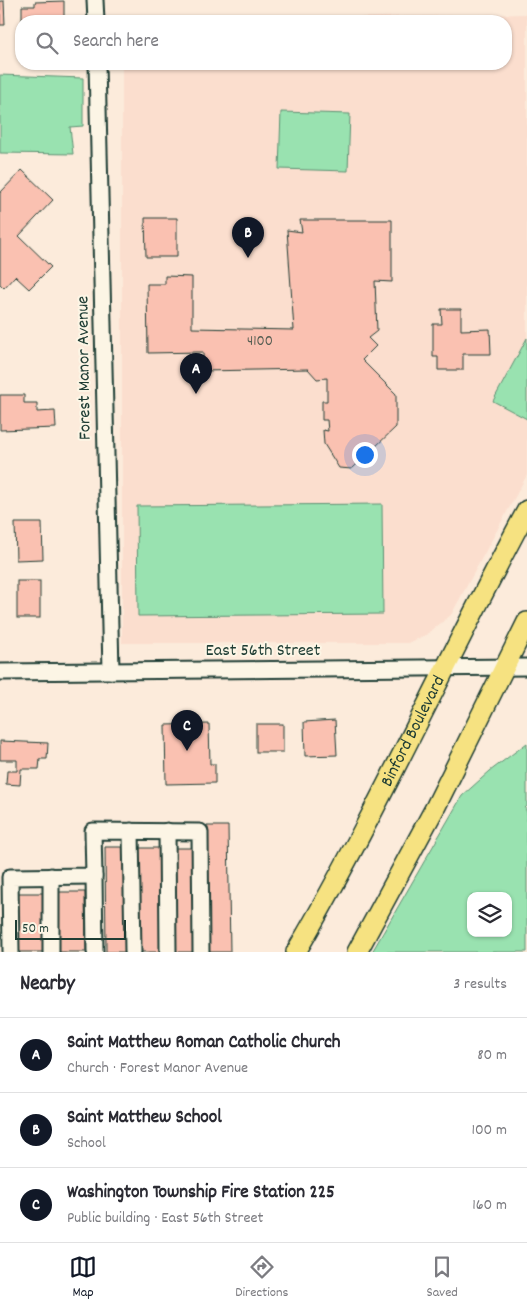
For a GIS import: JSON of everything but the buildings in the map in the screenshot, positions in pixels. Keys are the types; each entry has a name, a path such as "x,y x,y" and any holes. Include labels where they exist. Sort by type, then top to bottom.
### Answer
{"main road":[{"name":"Binford Boulevard","path":"296,952 366,826 444,668 527,510"},
{"path":"357,952 436,806 527,622"}],"street":[{"path":"95,0 96,15"},
{"name":"Forest Manor Avenue","path":"97,70 111,670"},
{"name":"East 56th Street","path":"0,672 527,667"},
{"path":"95,952 93,831 200,832 201,952"},
{"path":"131,831 133,952"},
{"path":"167,831 168,952"},
{"path":"51,876 51,952"},
{"path":"10,952 10,877 94,876"}],"shaded area":[{"path":"527,14 527,475 451,615 426,635 408,643 122,643 122,70 512,70 512,15 479,15"}],"green space":[{"path":"0,75 83,78 83,126 70,127 73,154 0,153"},
{"path":"281,112 350,114 348,171 279,169"},
{"path":"527,338 527,419 493,401"},
{"path":"382,504 383,614 138,616 137,506"},
{"path":"527,743 527,806 525,808 527,813 527,952 372,952 462,796 490,771"}],"place":[{"name":"Saint Matthew School","path":"248,258"},
{"name":"Saint Matthew Roman Catholic Church","path":"196,394"},
{"name":"Washington Township Fire Station 225","path":"187,751"}]}
